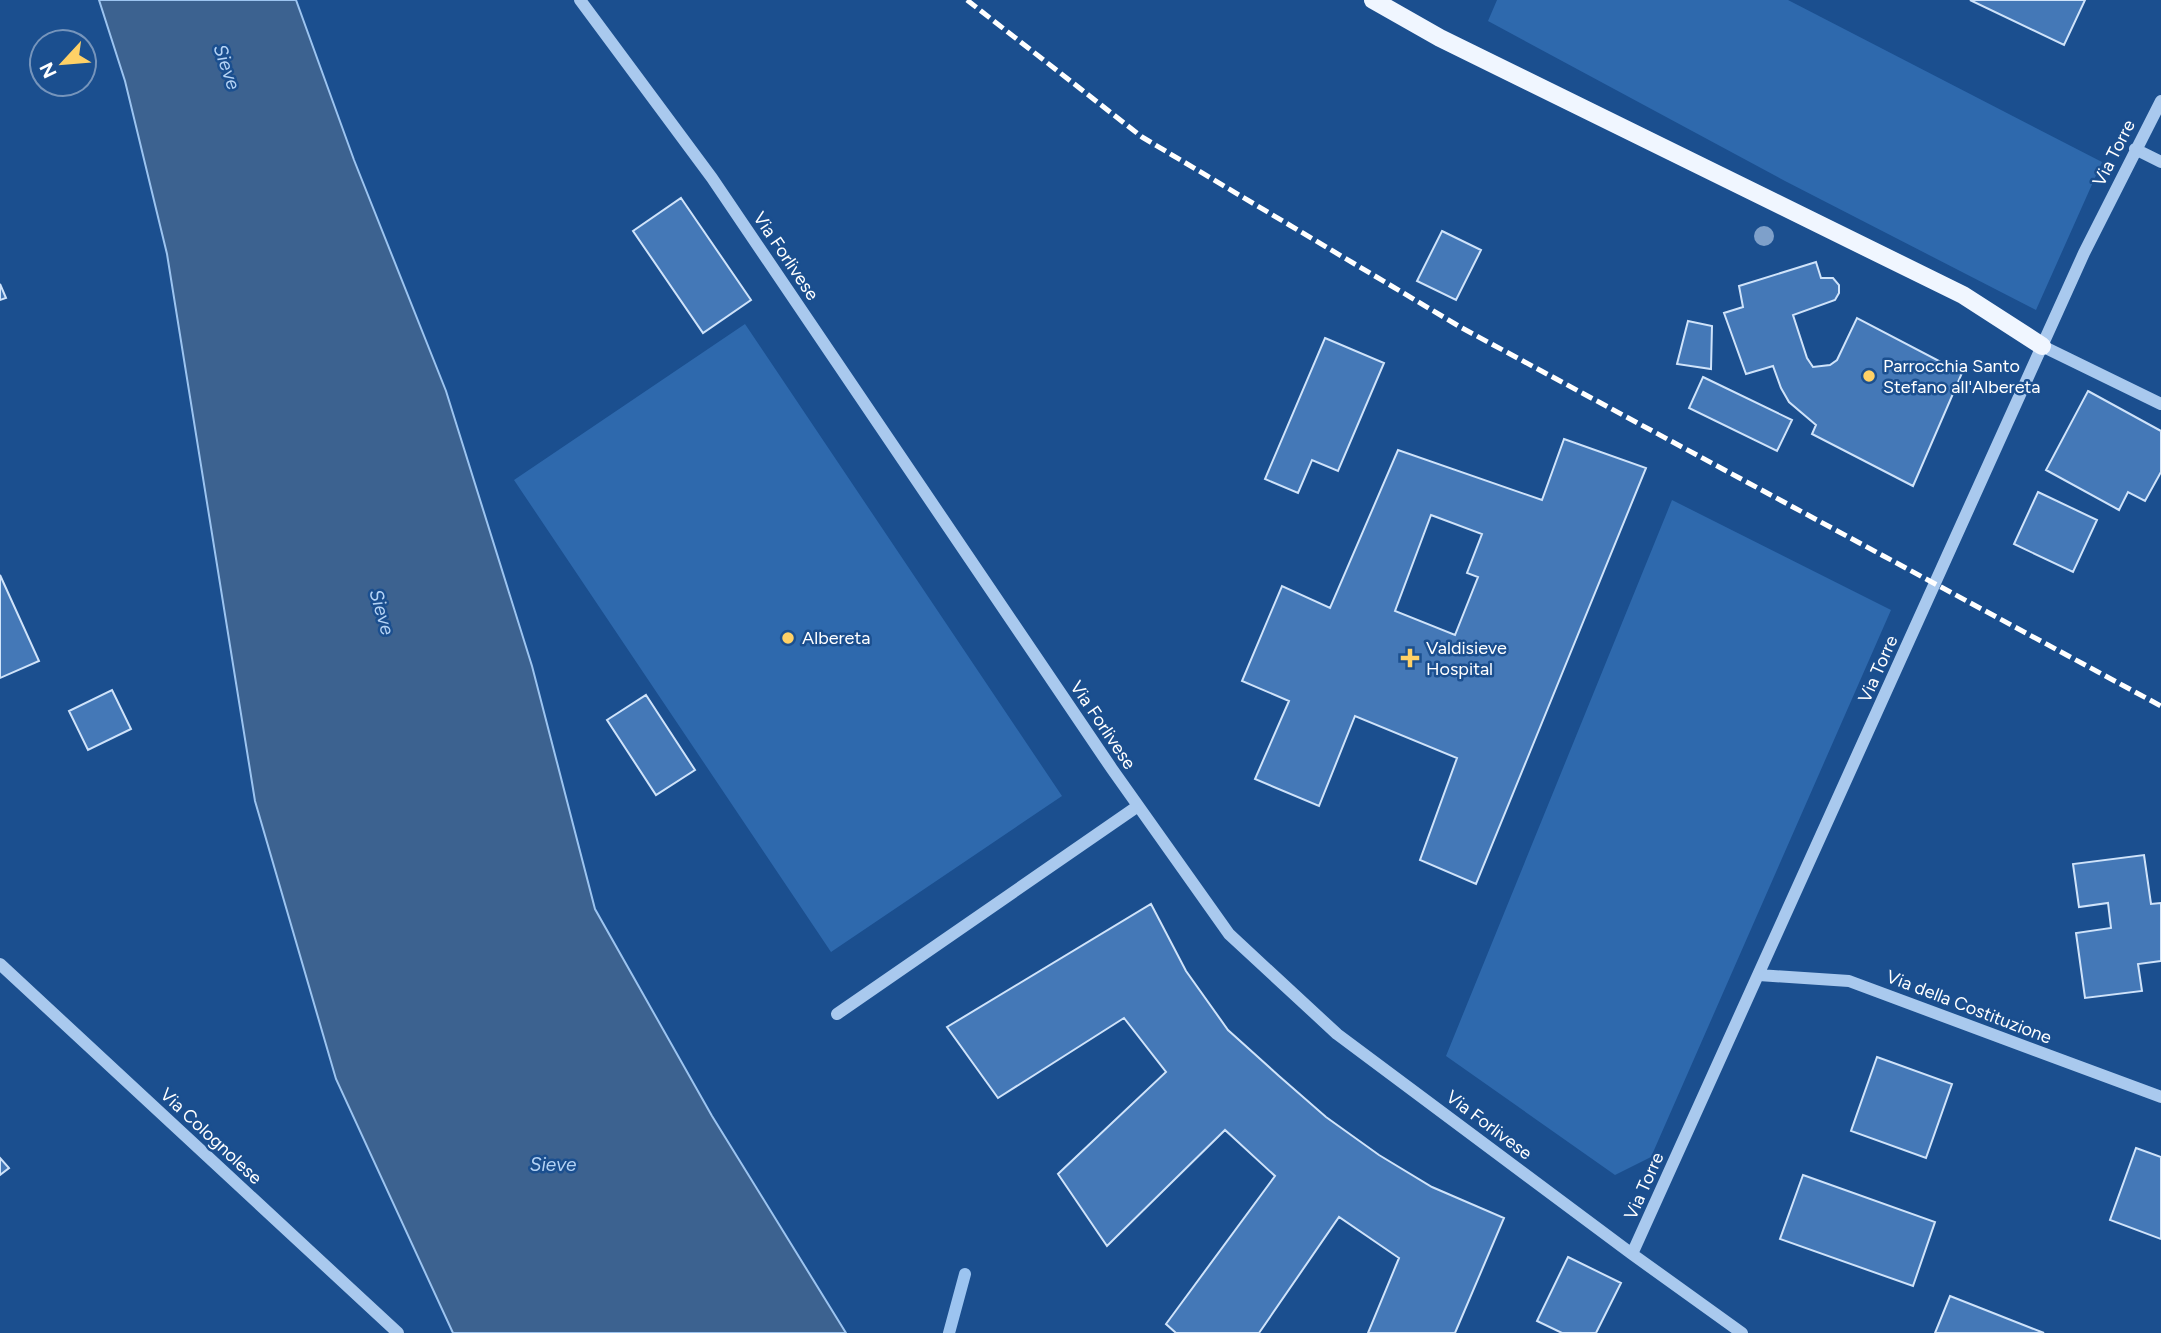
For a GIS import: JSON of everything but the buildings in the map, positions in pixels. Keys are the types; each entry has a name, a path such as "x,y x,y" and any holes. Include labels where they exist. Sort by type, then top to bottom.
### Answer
{"main road":[{"path":"1373,0 1440,38 1964,295 2042,346"}],"street":[{"name":"Via Forlivese","path":"580,0 712,178 1138,806 1229,934 1337,1034 1742,1333"},
{"name":"Via Torre","path":"1632,1254 2084,253 2161,101"},
{"path":"2136,149 2161,162"},
{"path":"2042,346 2161,404"},
{"path":"837,1014 1138,806"},
{"name":"Via Colognolese","path":"0,964 398,1333"},
{"name":"Via della Costituzione","path":"1759,975 1849,981 2161,1097"}],"shaded area":[{"path":"1497,0 1788,0 2102,162 2036,310 1785,181 1488,21"},
{"name":"Albereta","path":"745,324 1062,796 831,952 514,480"},
{"path":"1672,500 1891,610 1651,1157 1615,1175 1446,1056"}],"water":[{"name":"Sieve","path":"99,0 296,0 354,160 446,391 532,666 595,909 712,1116 846,1333 453,1333 336,1079 255,801 167,254 125,81"}],"waterway":[{"path":"949,1333 965,1274"}],"railway":[{"path":"967,0 1142,137 1462,328 2161,706"}],"place":[{"name":"Parrocchia Santo Stefano all'Albereta","path":"1869,376"},
{"name":"Albereta","path":"788,638"},
{"name":"Valdisieve Hospital","path":"1410,658"}]}
